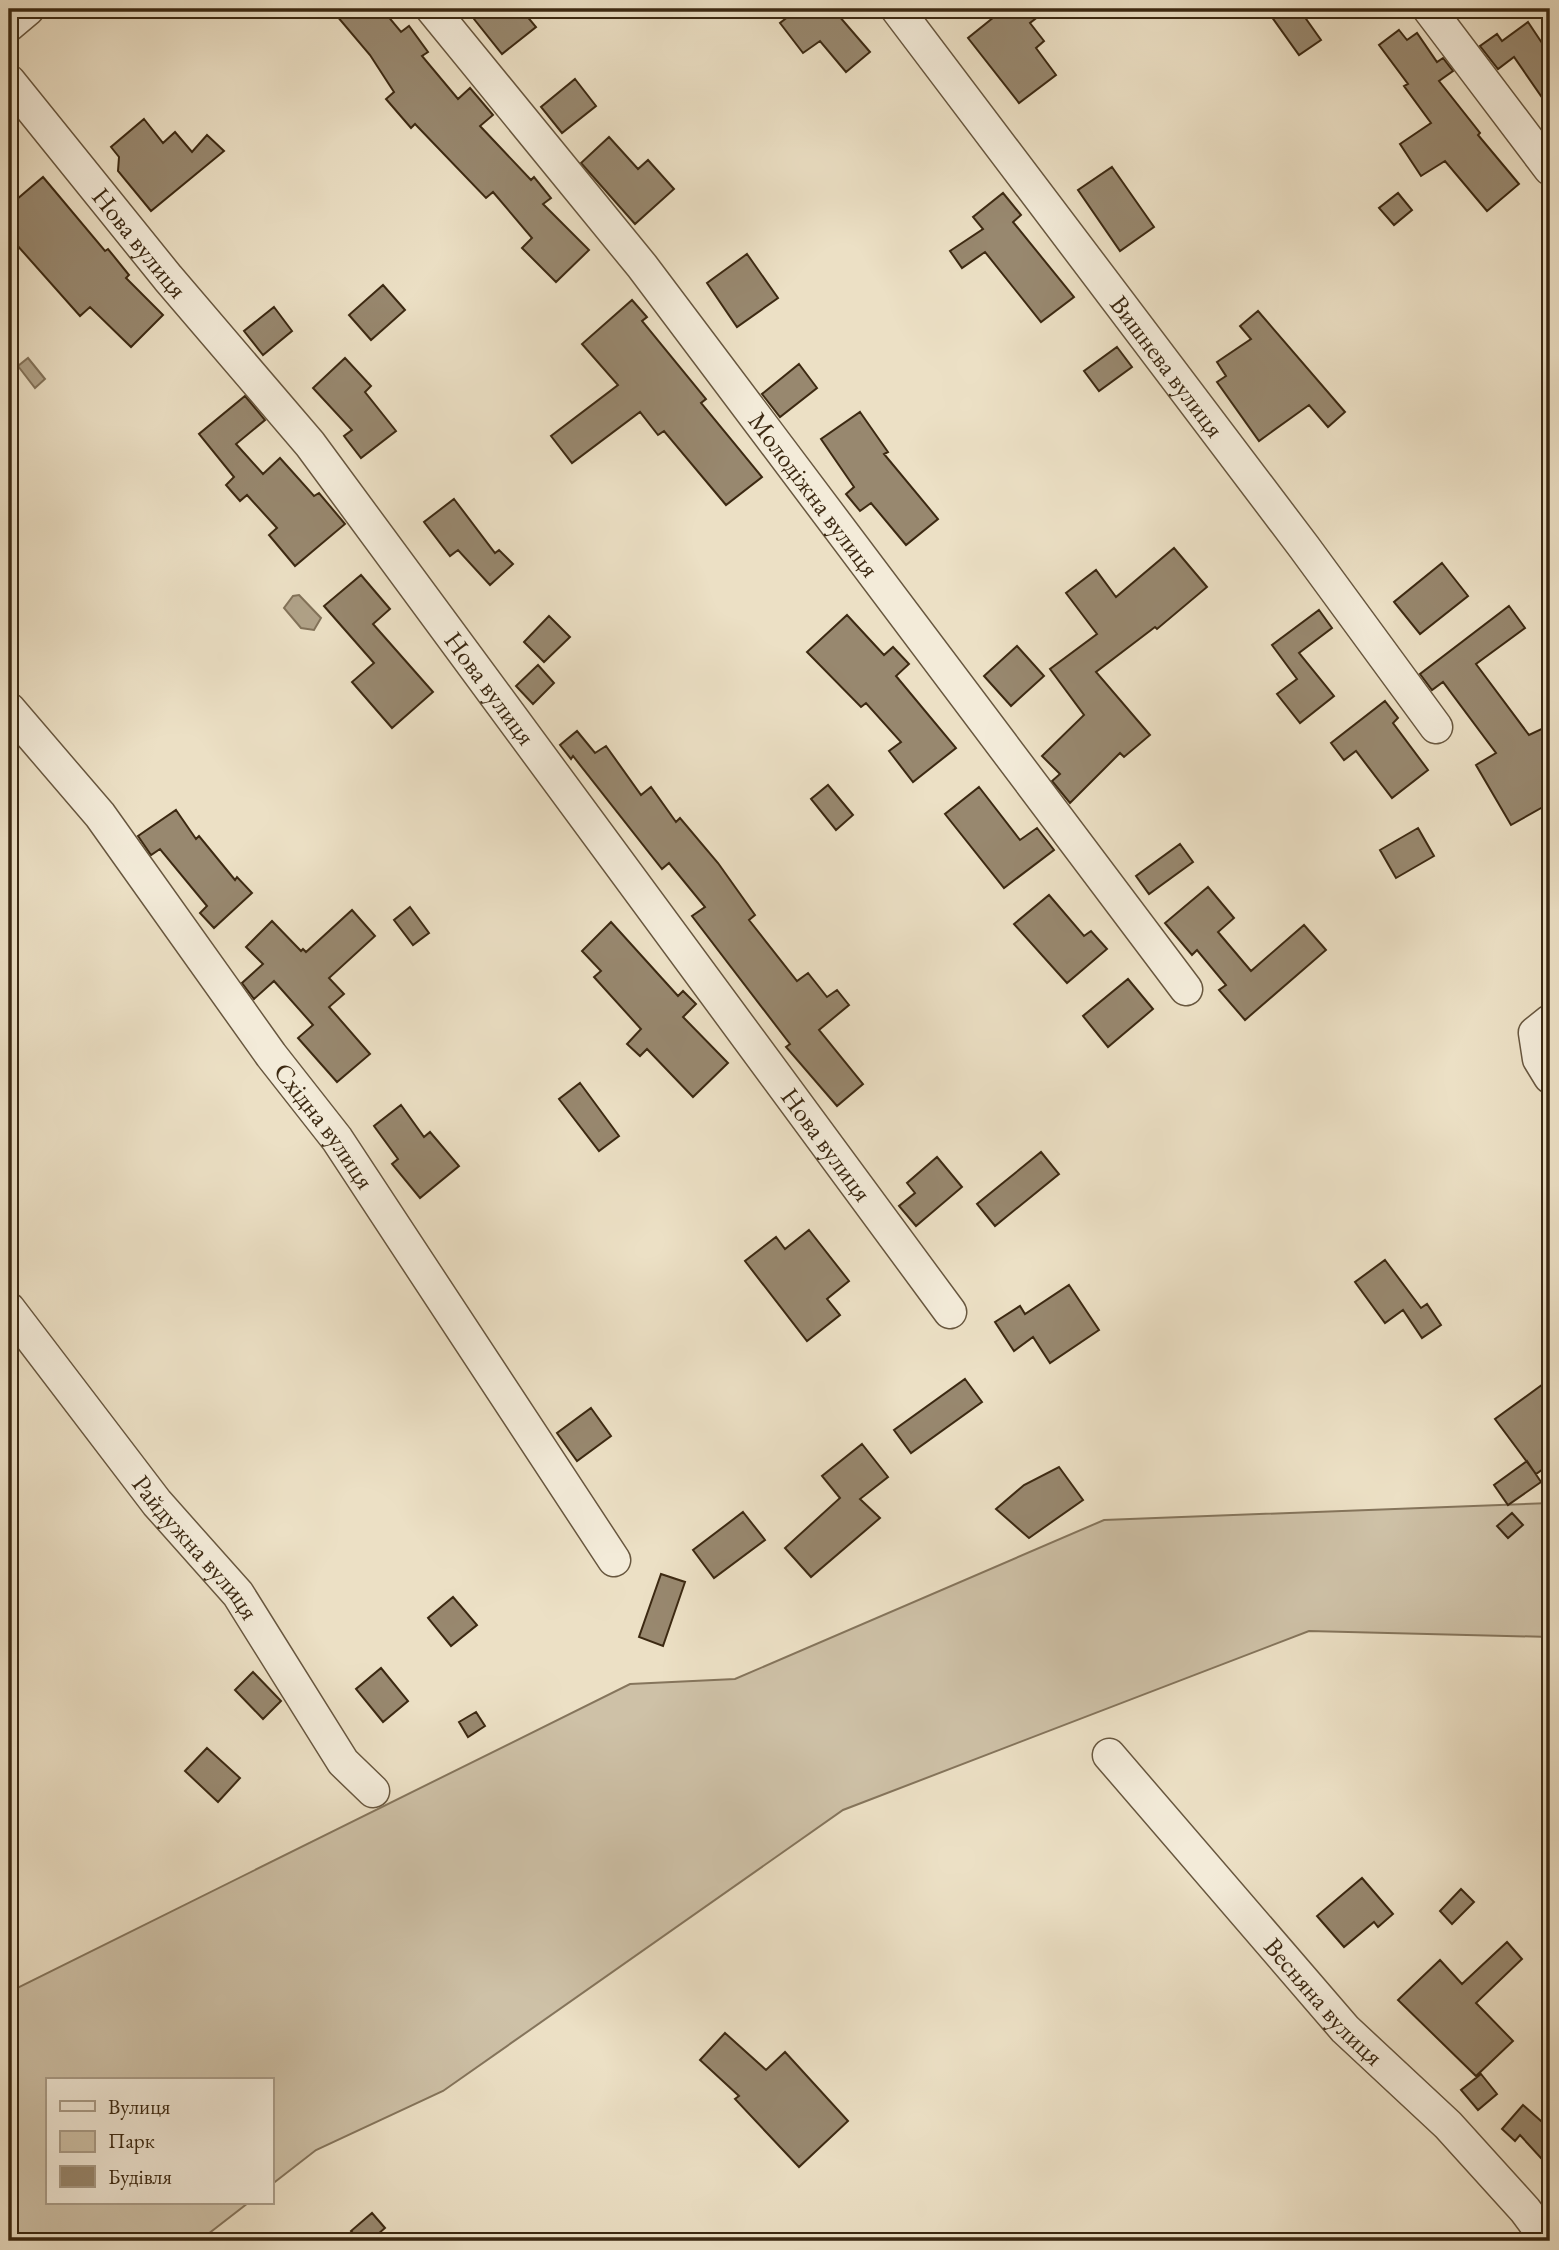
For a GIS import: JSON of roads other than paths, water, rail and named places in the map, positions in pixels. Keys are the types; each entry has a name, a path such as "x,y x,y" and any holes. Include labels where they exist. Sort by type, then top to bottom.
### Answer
{"street":[{"path":"9,25 28,9"},
{"name":"Молодіжна вулиця","path":"432,9 642,266 1186,989"},
{"name":"Вишнева вулиця","path":"897,9 1287,525 1436,727"},
{"path":"1429,9 1550,169"},
{"name":"Нова вулиця","path":"9,81 167,278 310,444 950,1312"},
{"name":"Східна вулиця","path":"9,709 100,815 271,1055 337,1139 614,1560"},
{"path":"1550,1021 1535,1034 1539,1059 1550,1076"},
{"name":"Райдужна вулиця","path":"9,1309 157,1503 238,1594 343,1762 373,1791"},
{"name":"Весняна вулиця","path":"1109,1755 1345,2029 1448,2125 1525,2210 1548,2241"}]}
